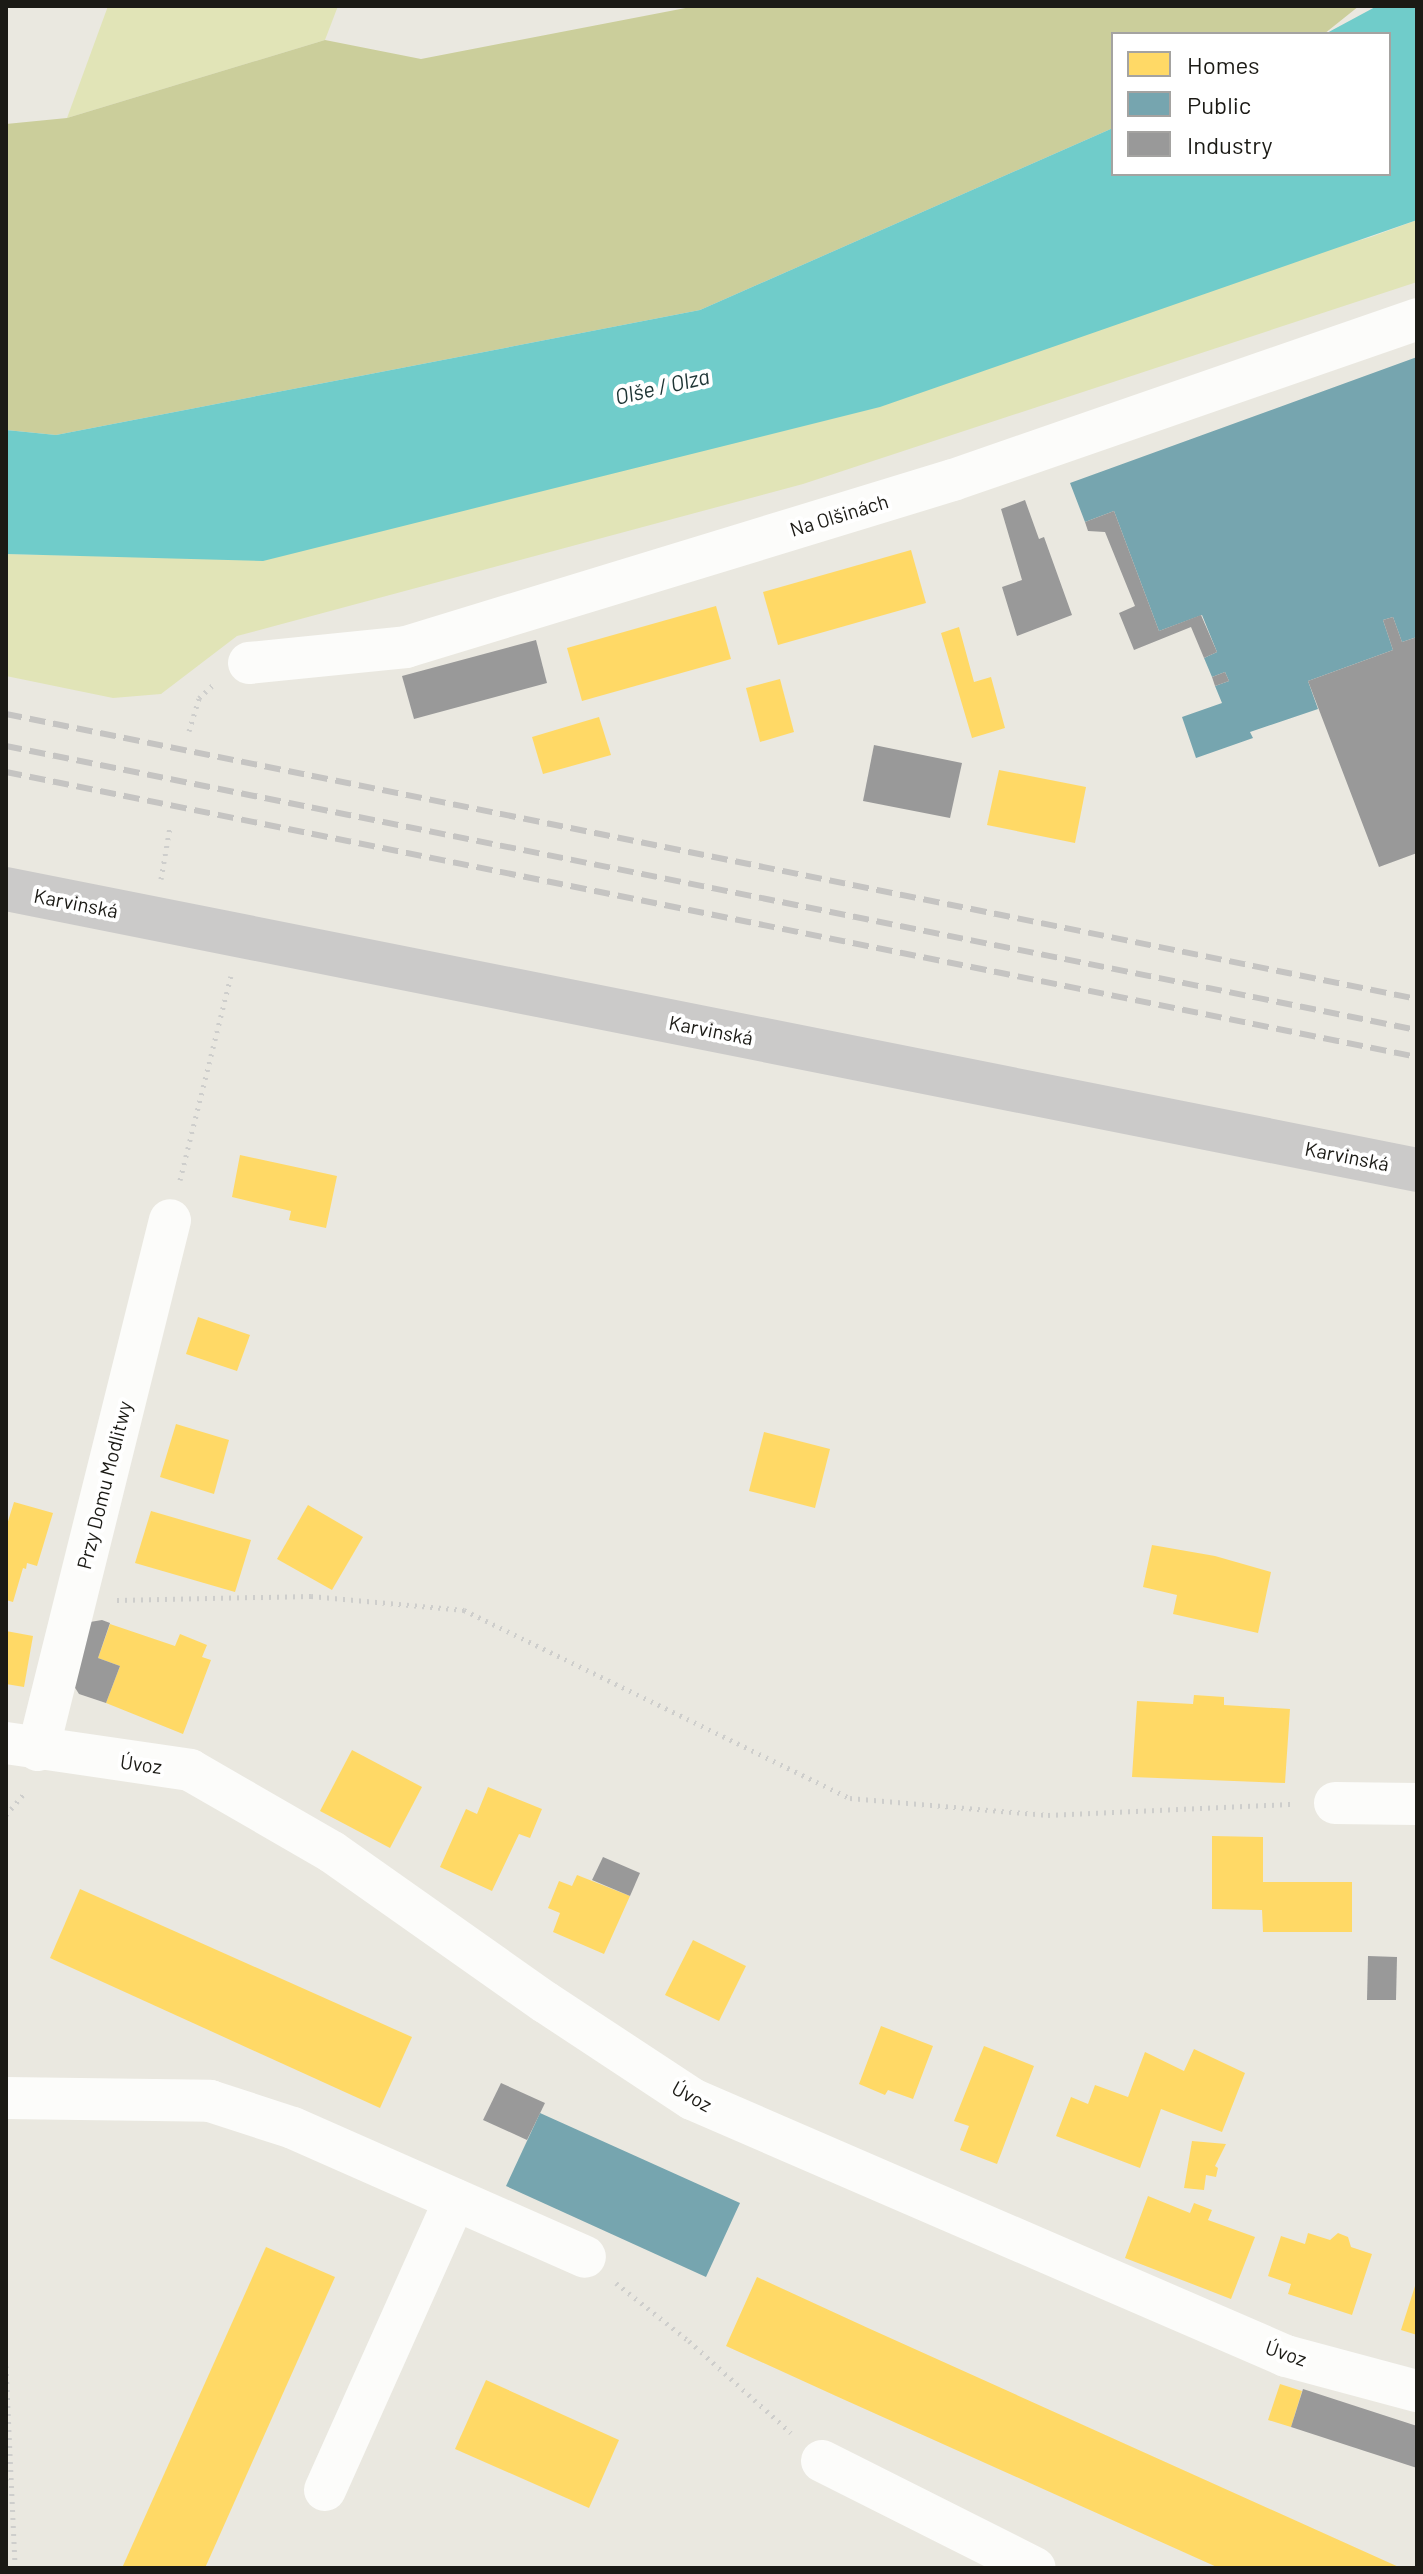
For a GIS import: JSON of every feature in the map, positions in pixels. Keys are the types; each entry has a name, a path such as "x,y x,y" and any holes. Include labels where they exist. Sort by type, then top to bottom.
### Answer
{"main road":[{"name":"Karvinská","path":"6,889 1417,1170"}],"street":[{"name":"Na Olšinách","path":"249,663 406,647 953,480 1417,319"},
{"name":"Przy Domu Modlitwy","path":"22,1747 75,1601 170,1220"},
{"name":"Úvoz","path":"22,1747 190,1770 332,1852 545,2002 692,2099 1286,2356 1417,2391"},
{"path":"1335,1803 1417,1804"},
{"path":"6,2098 210,2101 293,2128 585,2257"},
{"path":"325,2490 455,2200"},
{"path":"822,2461 1035,2568"}],"path":[{"path":"189,731 199,698 225,675 249,663"},
{"path":"170,1220 242,937"},
{"path":"75,1601 311,1596 464,1610 850,1798 1048,1815 1335,1803"},
{"path":"585,2257 689,2341 822,2461"},
{"path":"6,2366 15,2568"}],"green space":[{"path":"108,6 338,6 325,40 67,118"},
{"path":"696,6 1359,6 1326,32 1111,32 1111,129 700,310 56,435 6,430 6,124 67,118 325,40 421,59"},
{"path":"1417,220 1417,282 803,484 237,636 161,694 113,698 6,676 6,554 263,560 1371,237"}],"water":[{"name":"Olše / Olza","path":"1377,6 1417,6 1417,220 880,407 263,561 6,554 6,430 56,435 700,310 1111,129 1111,176 1391,176 1391,32 1329,32"}],"building: Homes":[{"path":"911,550 926,603 778,645 763,592"},
{"path":"716,606 731,659 582,701 567,648"},
{"path":"959,627 974,682 991,677 1005,728 972,738 941,633"},
{"path":"780,679 794,732 760,742 746,688"},
{"path":"599,717 611,755 543,774 532,737"},
{"path":"999,770 1086,787 1075,843 987,825"},
{"path":"240,1155 337,1176 326,1228 289,1220 291,1211 232,1197"},
{"path":"198,1317 250,1335 237,1371 186,1354"},
{"path":"176,1424 229,1440 214,1494 160,1477"},
{"path":"764,1432 830,1449 815,1508 749,1491"},
{"path":"14,1502 53,1513 37,1566 27,1563 26,1569 23,1568 13,1602 6,1600 6,1528"},
{"path":"308,1505 363,1537 332,1590 277,1559"},
{"path":"151,1511 251,1540 235,1592 135,1563"},
{"path":"1152,1545 1215,1556 1271,1572 1258,1633 1173,1614 1177,1595 1143,1587"},
{"path":"110,1624 175,1646 180,1634 207,1645 202,1657 211,1660 183,1734 106,1703 120,1666 98,1658"},
{"path":"6,1631 33,1636 24,1687 6,1684"},
{"path":"1194,1695 1224,1697 1224,1705 1290,1709 1285,1783 1132,1777 1137,1701 1193,1704"},
{"path":"352,1750 422,1787 390,1848 320,1811"},
{"path":"488,1787 542,1809 530,1838 519,1834 492,1891 440,1867 466,1809 477,1814"},
{"path":"1212,1836 1263,1837 1263,1882 1352,1882 1352,1932 1263,1932 1262,1910 1212,1909"},
{"path":"577,1875 630,1896 604,1954 553,1932 560,1913 548,1908 559,1881 572,1886"},
{"path":"80,1889 412,2037 380,2108 50,1958"},
{"path":"693,1940 746,1966 719,2021 665,1995"},
{"path":"881,2026 933,2046 913,2099 888,2090 885,2095 859,2084"},
{"path":"984,2046 1034,2066 997,2164 960,2150 969,2126 954,2121"},
{"path":"1194,2049 1245,2073 1222,2132 1161,2109 1140,2168 1056,2136 1071,2097 1088,2104 1095,2085 1128,2097 1145,2052 1184,2071"},
{"path":"1192,2141 1226,2144 1215,2166 1218,2168 1216,2177 1206,2175 1204,2190 1184,2188"},
{"path":"1148,2196 1190,2213 1194,2203 1212,2210 1208,2220 1255,2237 1231,2299 1125,2258"},
{"path":"1308,2233 1330,2240 1338,2233 1348,2237 1351,2247 1372,2254 1352,2315 1288,2294 1291,2284 1268,2276 1281,2236 1305,2244"},
{"path":"266,2247 335,2277 205,2568 122,2568"},
{"path":"757,2277 1401,2568 1219,2568 836,2396 726,2346"},
{"path":"1417,2283 1417,2335 1401,2330"},
{"path":"486,2380 619,2440 589,2508 455,2449"},
{"path":"1280,2384 1302,2391 1291,2427 1268,2420"}],"building: Public":[{"path":"1417,357 1417,637 1402,642 1393,617 1383,620 1393,650 1308,681 1318,709 1250,732 1253,738 1196,758 1182,717 1222,703 1215,686 1229,681 1225,672 1212,677 1204,658 1217,652 1202,615 1159,631 1114,511 1085,522 1070,483"},
{"path":"540,2113 740,2203 706,2277 506,2186"}],"building: Industry":[{"path":"1025,500 1039,539 1044,537 1072,615 1017,636 1002,587 1022,580 1001,509"},
{"path":"1114,511 1159,631 1201,615 1217,652 1204,658 1191,627 1134,650 1119,613 1135,606 1105,532 1088,531 1085,522"},
{"path":"1393,617 1402,642 1417,637 1417,853 1379,867 1308,681 1393,650 1383,620"},
{"path":"536,640 547,683 414,719 402,676"},
{"path":"1225,672 1229,681 1215,686 1212,677"},
{"path":"874,745 962,763 950,818 863,801"},
{"path":"102,1620 110,1623 98,1658 120,1666 106,1703 79,1694 72,1683 90,1622"},
{"path":"603,1857 640,1873 630,1896 592,1880"},
{"path":"1368,1956 1397,1957 1396,2000 1367,2000"},
{"path":"501,2083 545,2103 527,2140 483,2120"},
{"path":"1303,2389 1417,2426 1417,2468 1291,2427"}],"railway":[{"path":"6,714 1417,999"},
{"path":"6,746 1417,1030"},
{"path":"6,772 1417,1057"}]}
